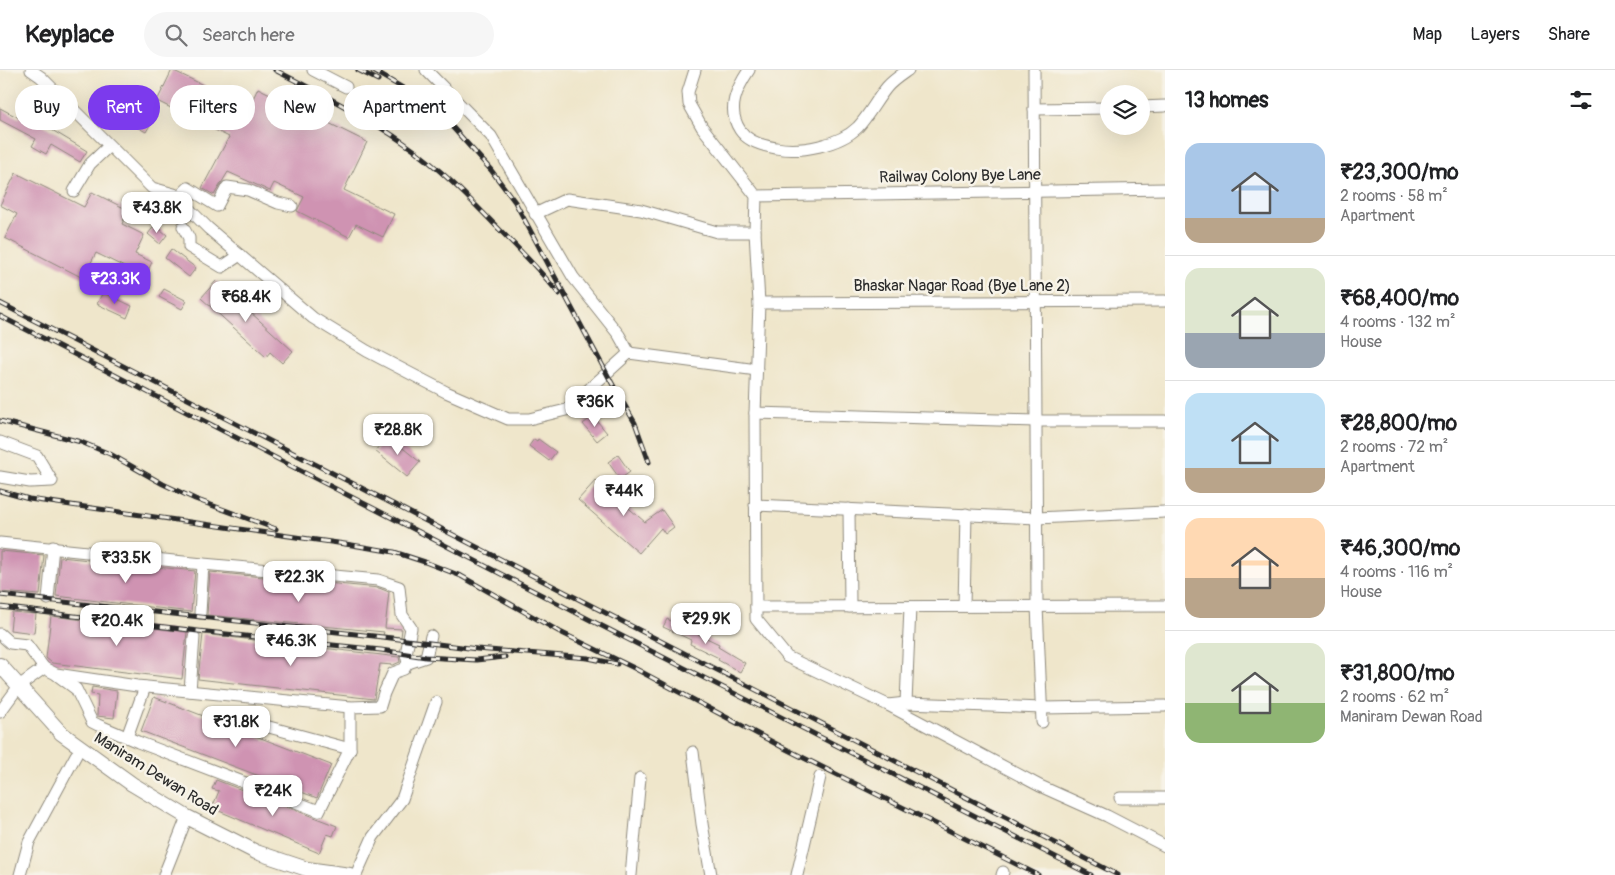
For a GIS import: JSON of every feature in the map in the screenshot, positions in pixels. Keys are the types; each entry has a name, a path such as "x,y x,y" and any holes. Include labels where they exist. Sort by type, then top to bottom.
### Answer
{"main road":[{"name":"Maniram Dewan Road","path":"0,665 58,741 129,792 254,861 304,873 350,875"},
{"name":"Maniram Dewan Road","path":"0,677 17,689 61,733 186,822"}],"street":[{"path":"32,70 152,188 174,194 208,228 313,318 366,351 446,392 508,419 528,419 566,410 629,353 757,370"},
{"path":"313,70 344,85"},
{"path":"426,70 491,136 573,277 619,335 629,353"},
{"path":"695,70 688,92 689,104 702,127 756,196 755,232 759,303 755,413 756,619 787,657 888,705 1040,786 1107,816 1165,846"},
{"path":"749,70 737,88 734,105 736,122 741,131 750,140 764,146 782,150 820,147 858,127 889,85 908,70"},
{"path":"1034,70 1037,606 1042,722"},
{"path":"1150,107 1165,106"},
{"path":"1034,109 1100,108"},
{"path":"74,190 90,164 109,146"},
{"path":"178,198 188,188 217,206 227,187 248,190 278,203 292,206"},
{"name":"Railway Colony Bye Lane","path":"756,196 1165,190"},
{"path":"536,214 567,199 641,210 717,232 755,232"},
{"path":"183,227 189,238 189,248 222,267 240,255"},
{"name":"Bhaskar Nagar Road (Bye Lane 2)","path":"759,303 1165,301"},
{"path":"755,413 1036,422 1165,421"},
{"path":"0,442 37,456 52,481 30,482 0,477"},
{"path":"755,505 1037,518 1165,512"},
{"path":"849,510 850,607"},
{"path":"964,606 966,514"},
{"path":"0,542 202,564 378,580 400,587 402,615 411,628 406,654 408,663"},
{"path":"48,599 53,547"},
{"path":"200,613 202,564"},
{"path":"756,607 1165,606"},
{"path":"906,704 910,607"},
{"path":"0,634 10,643 27,645 44,668 56,674 76,689 92,722 319,811 350,749 350,707"},
{"path":"56,674 190,692 350,707 380,706 393,673 404,668 408,663 426,657 431,636"},
{"path":"190,692 194,637"},
{"path":"0,712 17,689 44,668"},
{"path":"127,737 145,687"},
{"path":"356,875 373,837 402,799 436,702"},
{"path":"888,705 1042,708 1165,706"},
{"path":"247,721 350,749"},
{"path":"693,752 702,824 711,875"},
{"path":"20,875 29,842 76,755"},
{"path":"797,875 820,777"},
{"path":"631,875 640,778"},
{"path":"1120,798 1165,798"},
{"path":"164,875 186,822"}],"building":[{"path":"172,70 203,85 170,85 170,108 160,102 160,95"},
{"path":"258,88 265,91 265,130 334,130 334,126 367,142 344,190 394,214 383,237 356,224 349,237 297,211 304,197 274,183 270,191 228,172 214,195 202,188 229,137 215,130 255,130 255,94"},
{"path":"0,108 15,116 15,128 0,120"},
{"path":"19,130 52,130 87,151 80,162 51,145 46,154 32,146 36,139"},
{"path":"16,173 84,207 92,192 128,210 122,224 144,235 135,254 152,262 145,277 96,253 83,278 5,238 17,214 0,205"},
{"path":"155,225 167,235 160,244 148,234"},
{"path":"171,249 196,268 189,277 165,258"},
{"path":"216,281 293,351 282,363 270,352 266,357 201,298"},
{"path":"164,289 187,301 182,309 159,297"},
{"path":"103,292 132,306 127,318 97,304"},
{"path":"593,416 607,433 597,441 583,424"},
{"path":"388,436 420,462 407,477 375,451"},
{"path":"534,439 537,441 538,439 556,452 549,461 529,446"},
{"path":"618,455 630,472 620,479 608,462"},
{"path":"596,480 645,522 662,510 674,527 665,534 661,528 639,553 578,500"},
{"path":"0,551 44,555 40,595 0,592"},
{"path":"60,557 195,571 191,612 56,596"},
{"path":"210,572 379,588 389,592 385,628 402,629 401,637 383,635 384,632 207,615"},
{"path":"12,612 36,614 34,633 10,630"},
{"path":"51,616 187,632 182,679 52,663 46,658"},
{"path":"667,619 719,644 718,647 745,663 740,672 718,660 719,658 690,644 691,640 663,627"},
{"path":"203,634 399,657 400,662 393,665 380,664 374,699 198,679"},
{"path":"92,687 117,691 114,718 97,716 98,695 91,694"},
{"path":"154,697 331,765 317,798 141,731"},
{"path":"216,780 337,826 333,836 327,834 319,853 212,808 219,791 212,789"}],"railway":[{"path":"275,70 357,114 417,152 475,205 529,260 559,294"},
{"path":"358,70 378,80"},
{"path":"372,70 413,94 446,120 491,170 515,202 635,423 649,462"},
{"path":"0,303 1118,875"},
{"path":"0,316 1091,875"},
{"path":"0,421 81,442 110,454 163,484 195,499 276,529"},
{"path":"0,491 29,499 394,552 425,562 461,576 560,632 634,668 782,747 1038,875"},
{"path":"0,595 477,649 588,658 617,664"},
{"path":"0,607 198,631 381,650 426,657 476,660 505,657"}]}
